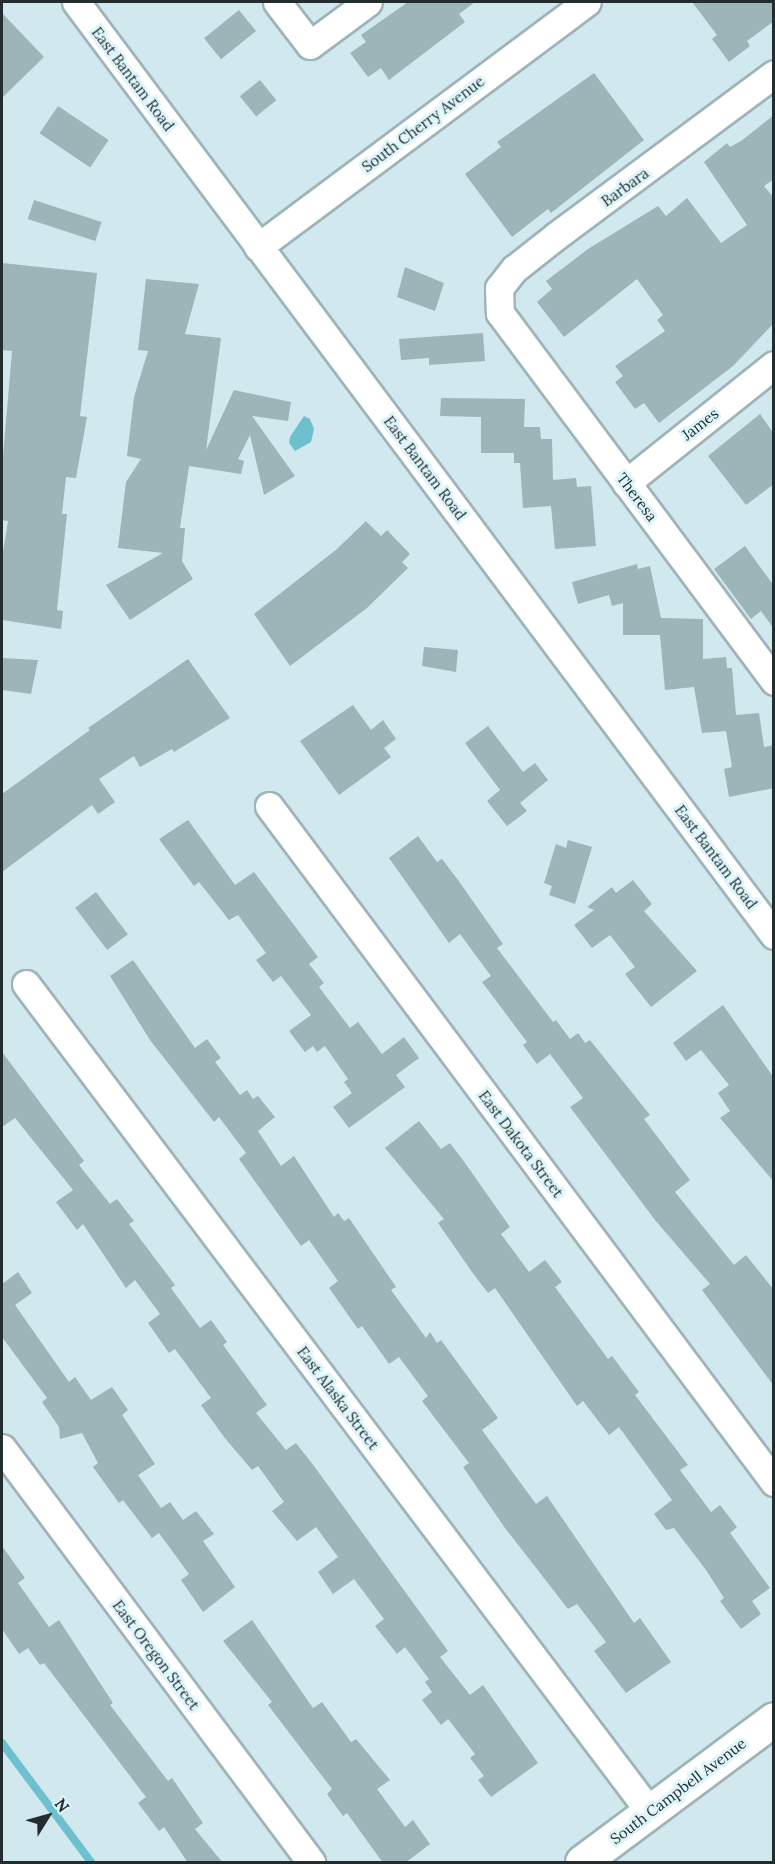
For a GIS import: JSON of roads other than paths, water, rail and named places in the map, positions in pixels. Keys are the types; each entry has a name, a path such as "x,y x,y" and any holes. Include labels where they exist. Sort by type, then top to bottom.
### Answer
{"main road":[{"name":"South Campbell Avenue","path":"582,1863 774,1719"}],"street":[{"name":"East Bantam Road","path":"76,2 774,935"},
{"path":"277,2 310,45 368,2"},
{"name":"South Cherry Avenue","path":"258,247 587,2"},
{"name":"Barbara","path":"500,313 499,288 514,269 774,74"},
{"name":"Theresa","path":"500,313 770,671"},
{"name":"James","path":"626,483 774,365"},
{"name":"East Dakota Street","path":"269,806 774,1482"},
{"name":"East Alaska Street","path":"26,984 650,1812"},
{"name":"East Oregon Street","path":"2,1448 311,1863"}],"water":[{"path":"304,416 310,419 314,429 311,442 295,451 289,443 290,437"}],"waterway":[{"path":"2,1743 91,1862"}]}
